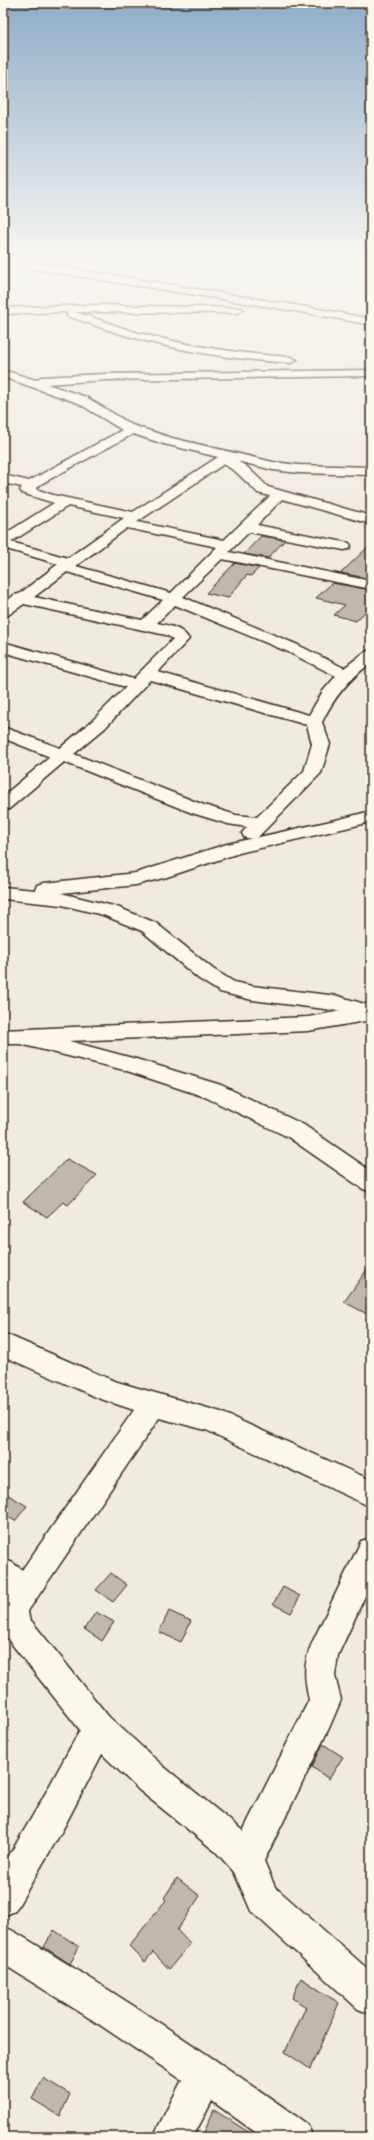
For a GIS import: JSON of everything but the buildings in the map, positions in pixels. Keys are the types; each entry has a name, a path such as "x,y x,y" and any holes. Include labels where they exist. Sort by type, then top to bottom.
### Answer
{"street":[{"path":"264,359 303,361"},
{"path":"341,362 371,366"},
{"path":"3,373 82,400 131,430 226,457 299,469 371,471"},
{"path":"33,382 106,377 371,373"},
{"path":"131,430 30,485 27,490 222,549 333,560"},
{"path":"226,457 241,469 257,486 279,495 370,520 333,560"},
{"path":"9,605 226,457"},
{"path":"3,479 30,485"},
{"path":"144,626 279,495"},
{"path":"3,543 65,502"},
{"path":"247,527 333,560 371,585"},
{"path":"3,543 66,565 172,598 292,648 344,674"},
{"path":"3,805 99,724 180,639 177,634 170,631 9,605"},
{"path":"3,647 314,722"},
{"path":"234,848 262,823 312,773 321,744 314,722 325,698 344,674 371,655"},
{"path":"3,732 198,809 234,820 262,823"},
{"path":"9,893 136,879 160,873 234,848 344,824 371,816"},
{"path":"9,893 62,899 110,911 150,927 206,974 227,987 252,993 338,1003 371,1013"},
{"path":"11,1037 308,1024 371,1013"},
{"path":"11,1037 128,1064 213,1091 296,1131 371,1184"},
{"path":"3,1344 107,1390 153,1405 211,1420 371,1494"},
{"path":"153,1405 14,1582 14,1623 98,1728 151,1778 228,1840 246,1860 263,1899 371,1996"},
{"path":"246,1860 319,1715 325,1700 319,1676 324,1654 371,1551"},
{"path":"3,1899 51,1817 98,1728"},
{"path":"3,1944 107,2008 206,2074 294,2137"},
{"path":"172,2137 206,2074"}]}
